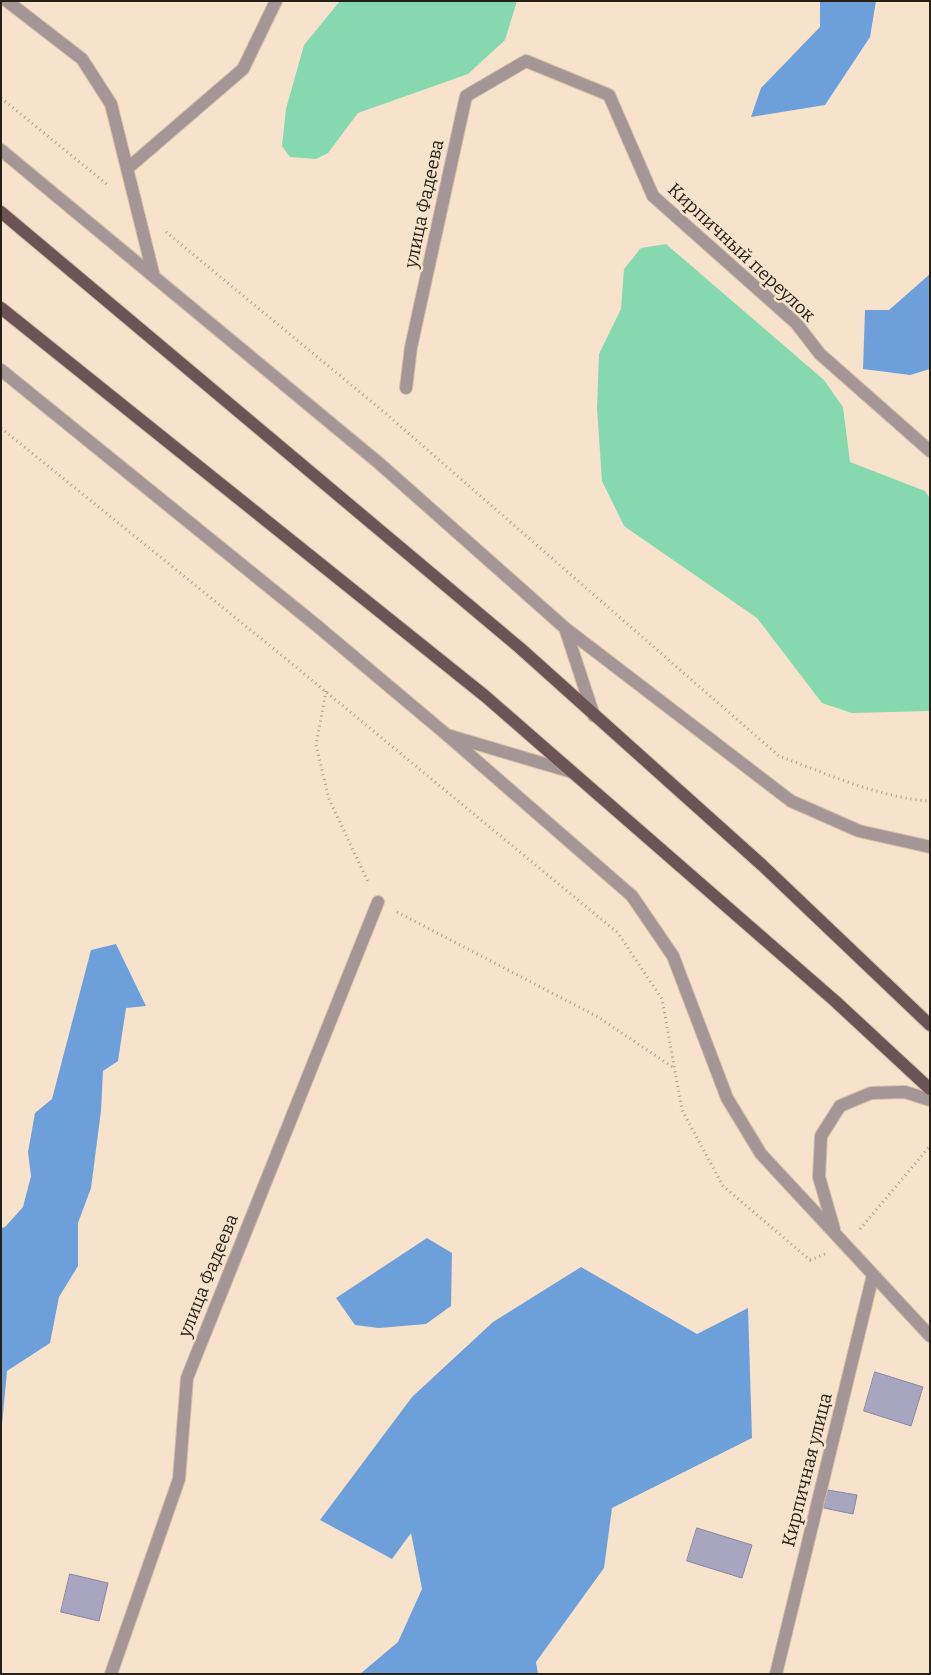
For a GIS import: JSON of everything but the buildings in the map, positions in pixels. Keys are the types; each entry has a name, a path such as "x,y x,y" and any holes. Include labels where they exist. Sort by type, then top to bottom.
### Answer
{"main road":[{"path":"1,212 520,648 762,865 930,1025"},
{"path":"1,308 485,696 835,1001 930,1089"}],"street":[{"path":"7,1 82,59 111,104 139,210 154,277"},
{"path":"128,168 244,69 276,1"},
{"name":"улица Фадеева","path":"406,388 411,347 466,96 526,61"},
{"name":"Кирпичный переулок","path":"526,61 609,95 653,196 796,323 820,354 930,451"},
{"path":"1,150 380,464 565,628 791,800 859,831 930,847"},
{"path":"1,370 316,625 447,735 632,896 673,956 727,1098 762,1154 930,1336"},
{"path":"565,628 594,716"},
{"path":"447,735 572,772"},
{"name":"улица Фадеева","path":"111,1674 180,1479 187,1378 378,902"},
{"path":"835,1231 819,1177 820,1144 821,1136 840,1106 871,1093 905,1092 930,1100"},
{"name":"Кирпичная улица","path":"776,1674 873,1275"}],"path":[{"path":"1,98 384,412 779,756 835,777 910,800 930,801"},
{"path":"1,428 326,691 618,933 662,998 682,1110 722,1186 810,1260 847,1245 930,1146"},
{"path":"326,691 316,745 329,799 378,902 598,1017 674,1069"}],"green space":[{"path":"340,1 517,1 505,40 468,74 358,113 328,153 316,159 290,157 282,146 286,109 304,45"},
{"path":"666,244 824,380 843,407 850,462 925,491 930,499 930,711 852,713 822,703 757,618 624,526 602,481 597,408 599,354 621,309 624,269 641,248"}],"water":[{"path":"820,1 876,1 870,37 825,105 751,117 761,88 820,27"},
{"path":"930,274 930,369 910,375 863,369 865,310 889,310"},
{"path":"116,944 146,1006 126,1008 118,1061 103,1071 101,1111 91,1188 78,1223 78,1266 59,1297 50,1343 7,1371 1,1435 1,1228 5,1227 23,1207 31,1176 28,1152 35,1113 52,1099 91,950"},
{"path":"427,1238 452,1253 451,1306 426,1324 379,1328 355,1325 336,1298"},
{"path":"581,1267 697,1334 748,1308 752,1438 612,1508 604,1568 536,1662 538,1674 360,1674 398,1642 422,1589 411,1533 392,1559 320,1520 412,1397 493,1322"}]}
